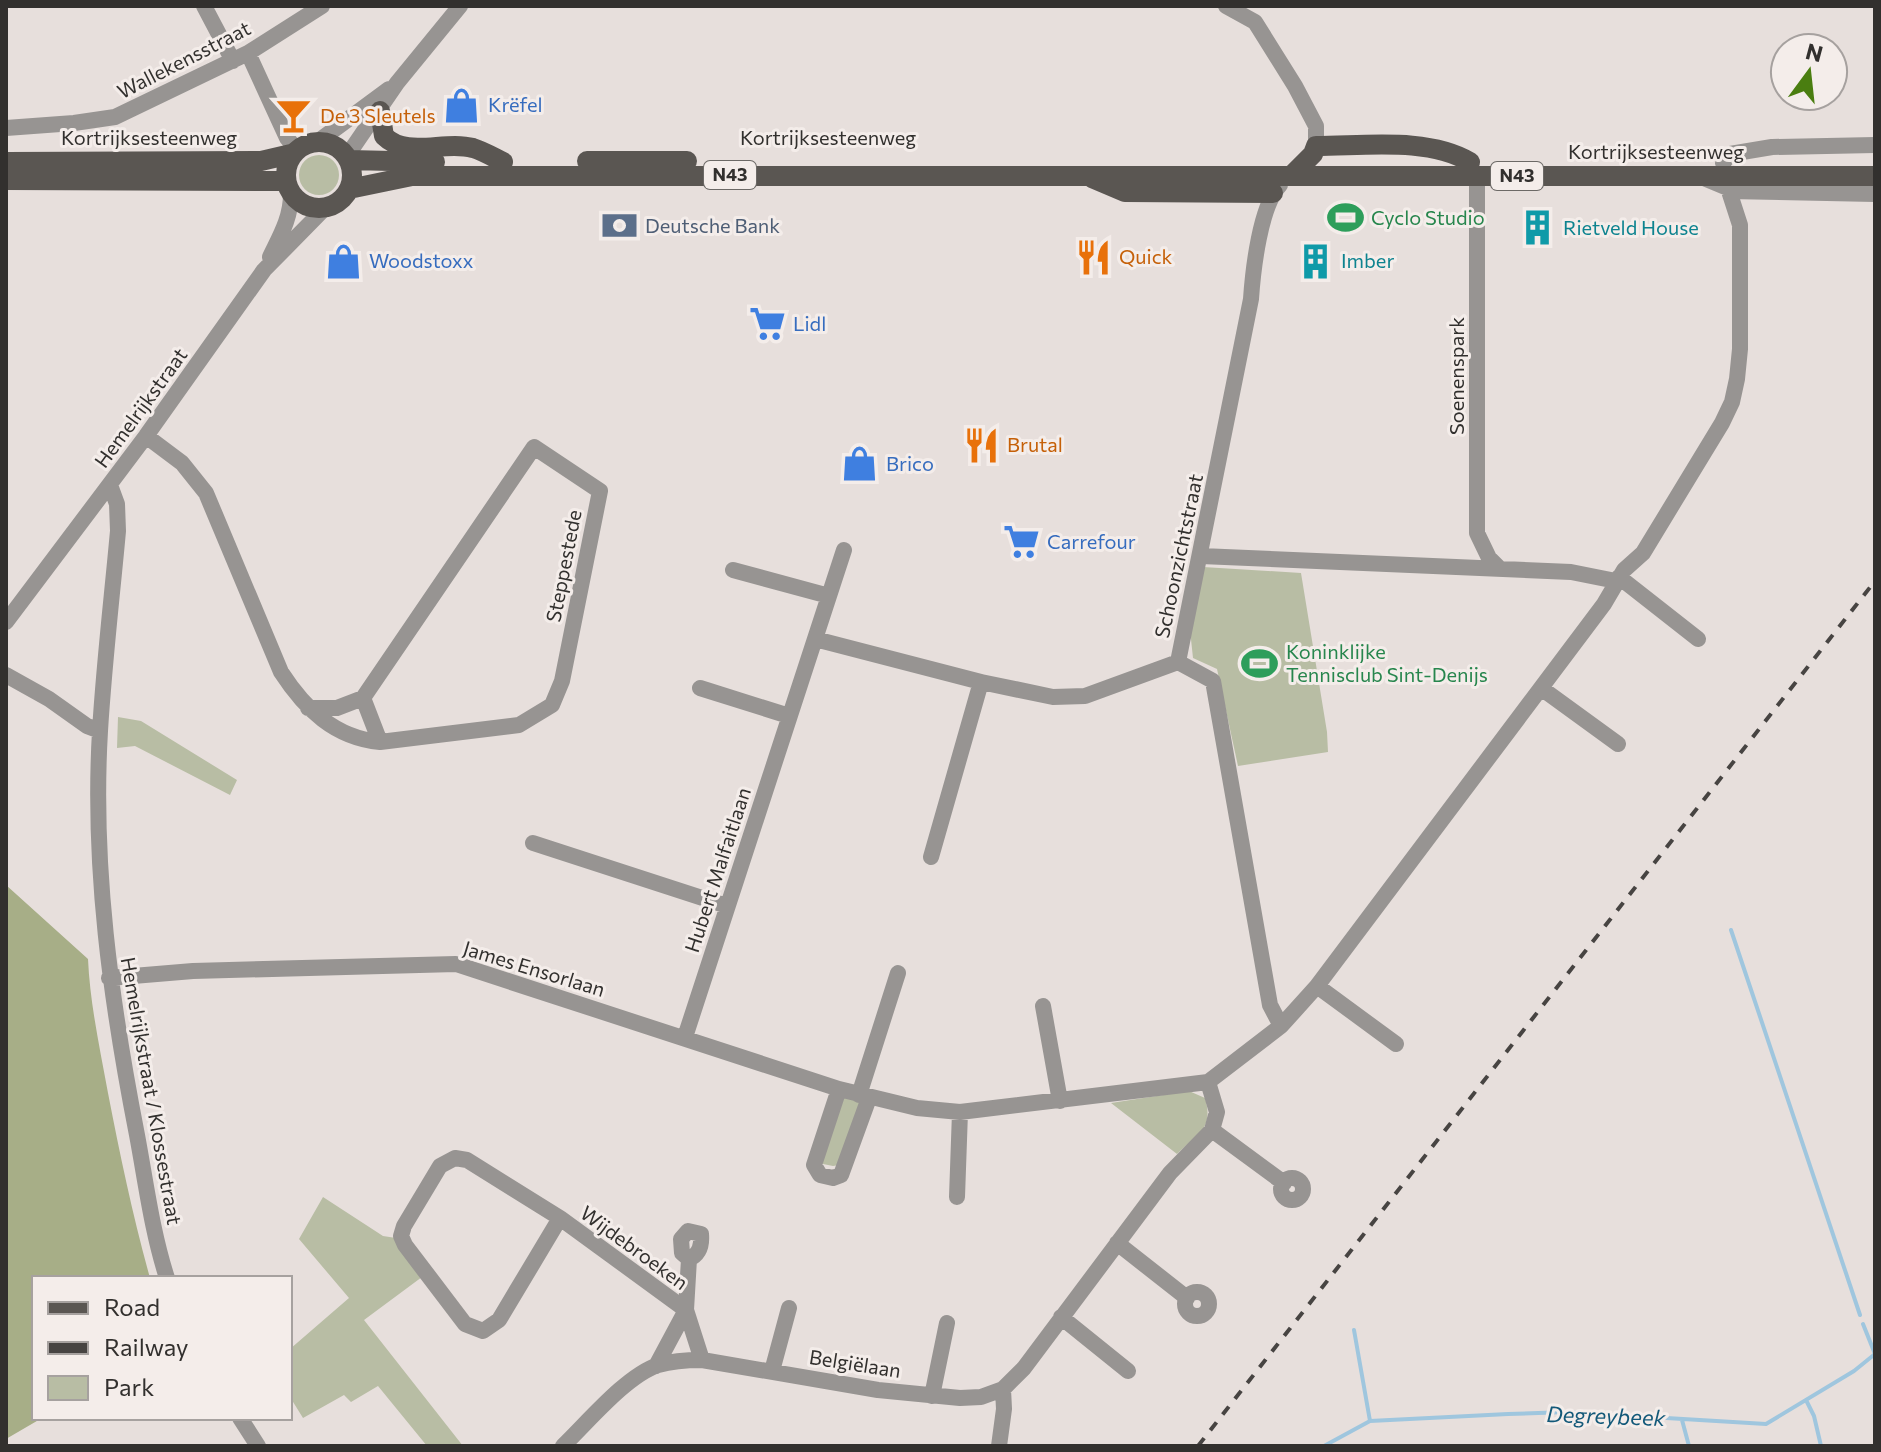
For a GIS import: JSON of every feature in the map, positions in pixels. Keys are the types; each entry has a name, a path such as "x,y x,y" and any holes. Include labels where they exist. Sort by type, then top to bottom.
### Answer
{"main road":[{"name":"N43","path":"380,111 384,136 396,145 405,148 448,145 472,148 503,162"},
{"path":"320,140 294,152 285,167 289,188 301,204 315,209 325,208"},
{"name":"N43","path":"320,140 335,145 348,158"},
{"name":"Kortrijksesteenweg","path":"349,189 412,176 1085,175 1305,161 1433,147 1453,152 1473,169 1727,159 1875,163"},
{"name":"Kortrijksesteenweg","path":"6,162 261,161 294,152"},
{"name":"Kortrijksesteenweg","path":"348,158 503,162 1305,161 1696,176 1875,176"},
{"path":"348,158 352,169 349,189"},
{"name":"N43","path":"1085,175 1125,192 1273,193"},
{"name":"Kortrijksesteenweg","path":"6,180 289,188"},
{"name":"N43","path":"325,208 340,202 349,189"}],"street":[{"path":"204,6 240,57 294,152"},
{"name":"Wallekensstraat","path":"6,128 115,117 240,57 322,6"},
{"path":"348,158 397,83 460,6"},
{"path":"1226,6 1255,14 1316,126 1305,161 1273,193"},
{"path":"320,140 397,83"},
{"name":"Kortrijksesteenweg","path":"1727,159 1772,147 1875,145"},
{"name":"Soenenspark","path":"1473,169 1477,533 1489,558 1500,569"},
{"path":"999,1446 1003,1389 1024,1368 1170,1173 1212,1130 1217,1112 1202,1083 1281,1026 1317,986 1604,604 1615,583 1643,553 1722,423 1732,402 1740,349 1740,225 1729,191 1713,180 1696,176"},
{"name":"Hemelrijkstraat","path":"264,270 291,209 289,188"},
{"name":"Kortrijksesteenweg","path":"1729,191 1875,194"},
{"name":"Schoonzichtstraat","path":"1273,193 1252,276 1251,299 1178,662 1213,681 1270,1005 1281,1026"},
{"path":"1740,225 1751,203 1763,193"},
{"name":"Hemelrijkstraat","path":"100,731 118,531 117,504 110,485 264,270 325,208"},
{"name":"Steppestede","path":"146,436 182,463 206,493 281,672 308,708 331,727 359,740 380,742 519,725 552,705 562,681 600,491 534,447 363,698"},
{"path":"6,622 110,485"},
{"name":"Hubert Malfaitlaan","path":"685,1037 844,550"},
{"path":"1201,556 1571,572 1595,578 1607,577 1698,639"},
{"path":"733,570 829,596"},
{"path":"815,639 981,682 1053,697 1085,696 1178,662"},
{"path":"6,675 100,731"},
{"path":"931,857 981,682"},
{"path":"700,688 789,716"},
{"path":"1541,688 1618,744"},
{"path":"308,708 337,708 363,698 380,742"},
{"name":"Hemelrijkstraat / Klossestraat","path":"100,731 102,870 109,978 154,1227 166,1276"},
{"path":"533,843 727,906"},
{"name":"James Ensorlaan","path":"109,978 207,970 456,964 839,1089 917,1108 960,1112 1202,1083"},
{"path":"839,1089 814,1165 820,1175 833,1178 841,1175 898,973"},
{"path":"1317,986 1396,1044"},
{"path":"1043,1006 1060,1101"},
{"path":"957,1197 960,1112"},
{"path":"1212,1130 1284,1183"},
{"name":"Wijdebroeken","path":"560,1218 499,1320 483,1331 466,1325 401,1236 440,1166 455,1158 468,1160 560,1218 686,1310"},
{"path":"1117,1243 1187,1298"},
{"name":"Belgiëlaan","path":"689,1259 686,1310 702,1360"},
{"path":"772,1371 789,1308"},
{"name":"Belgiëlaan","path":"656,1366 686,1310"},
{"path":"1061,1317 1128,1371"},
{"path":"932,1396 947,1323"},
{"name":"Belgiëlaan","path":"563,1446 629,1383 656,1366 680,1361 702,1360 878,1390 932,1396 977,1398 1003,1389"},
{"path":"241,1420 258,1446"}],"green space":[{"path":"319,155 333,161 339,175 333,189 319,195 305,189 299,175 305,161"},
{"name":"Koninklijke Tennisclub Sint-Denijs","path":"1203,567 1301,573 1328,752 1238,766 1217,669 1193,658 1190,630"},
{"path":"118,717 141,721 237,780 230,795 135,746 117,748"},
{"path":"6,885 88,959 93,1010 108,1093 149,1276 32,1276 32,1420 39,1420 6,1439"},
{"path":"1189,1091 1205,1098 1206,1124 1177,1154 1111,1103"},
{"path":"840,1097 858,1100 860,1104 840,1165 833,1166 823,1164 820,1158"},
{"path":"323,1197 383,1236 396,1238 422,1277 364,1320 463,1446 427,1446 378,1386 351,1402 344,1395 303,1418 292,1400 292,1347 349,1298 299,1239"}],"waterway":[{"path":"1731,930 1860,1315"},
{"path":"1863,1324 1875,1354"},
{"path":"1354,1330 1370,1421"},
{"name":"Degreybeek","path":"1324,1446 1370,1421 1508,1414 1567,1412 1766,1424 1854,1371 1875,1354"},
{"path":"1806,1400 1814,1416 1821,1446"},
{"path":"1682,1420 1689,1446"}],"railway":[{"path":"1198,1446 1875,581"}],"place":[{"name":"Krëfel","path":"462,105"},
{"name":"De 3 Sleutels","path":"294,116"},
{"name":"Cyclo Studio","path":"1345,218"},
{"name":"Deutsche Bank","path":"619,226"},
{"name":"Rietveld House","path":"1537,228"},
{"name":"Quick","path":"1093,257"},
{"name":"Woodstoxx","path":"343,261"},
{"name":"Imber","path":"1315,261"},
{"name":"Lidl","path":"767,324"},
{"name":"Brutal","path":"981,445"},
{"name":"Brico","path":"860,464"},
{"name":"Carrefour","path":"1021,542"},
{"name":"Koninklijke Tennisclub Sint-Denijs","path":"1260,664"}]}
